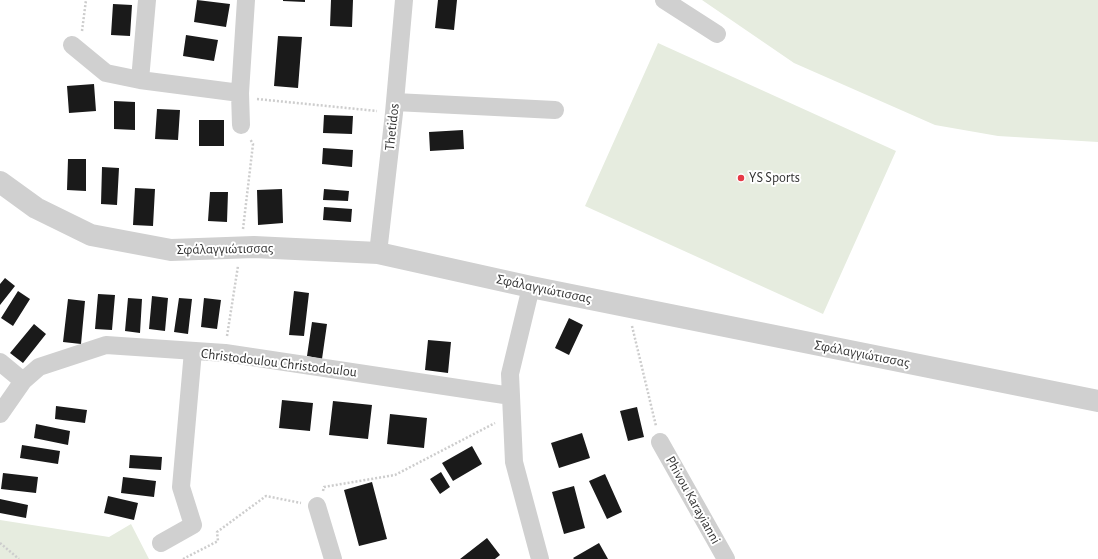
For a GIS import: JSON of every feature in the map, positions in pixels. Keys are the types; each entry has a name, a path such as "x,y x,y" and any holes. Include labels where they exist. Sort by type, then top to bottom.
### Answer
{"street":[{"path":"140,80 147,0"},
{"path":"241,125 240,95 246,0"},
{"name":"Thetidos","path":"378,253 404,0"},
{"path":"664,0 717,34"},
{"path":"76,49 106,73 140,80 240,95"},
{"path":"394,107 556,110"},
{"name":"Σφάλαγγιώτισσας","path":"0,182 36,208 91,235 170,250 241,247 378,253 531,287 1098,402"},
{"path":"531,287 510,374 514,462 540,559"},
{"name":"Christodoulou Christodoulou","path":"0,414 23,381 39,367 106,345 224,353 511,396"},
{"path":"161,543 194,524 181,487 193,351"},
{"path":"0,362 23,381"},
{"name":"Phivou Karayianni","path":"660,442 726,559"},
{"path":"317,506 333,559"}],"path":[{"path":"76,49 86,0"},
{"path":"240,95 394,107"},
{"path":"224,353 241,247 253,144 241,125"},
{"path":"628,307 660,442"},
{"path":"183,559 218,540 217,532 266,496 317,506 324,487 395,475 512,415"},
{"path":"0,543 19,559"}],"shaded area":[{"path":"702,0 1098,0 1098,142 998,136 935,125 794,63"},
{"name":"YS Sports","path":"658,43 896,151 823,314 585,206"},
{"path":"0,520 109,537 131,524 149,559 0,559"}],"building":[{"path":"197,0 230,4 226,27 194,22"},
{"path":"305,0 305,2 283,1"},
{"path":"331,0 353,0 352,27 330,26"},
{"path":"438,0 457,0 454,30 435,28"},
{"path":"113,4 132,5 130,36 111,35"},
{"path":"186,35 218,40 214,61 183,56"},
{"path":"278,36 302,37 298,88 274,86"},
{"path":"94,84 96,111 69,113 67,86"},
{"path":"114,101 135,102 135,130 114,129"},
{"path":"157,109 180,110 178,140 155,139"},
{"path":"324,115 353,116 352,134 323,133"},
{"path":"199,120 224,120 224,146 199,146"},
{"path":"463,130 464,149 430,151 429,132"},
{"path":"323,148 353,150 352,167 322,164"},
{"path":"68,159 86,159 86,191 67,190"},
{"path":"102,167 119,168 117,205 101,204"},
{"path":"135,188 155,189 153,226 133,225"},
{"path":"282,189 283,223 258,225 257,190"},
{"path":"324,189 349,191 348,201 323,200"},
{"path":"210,192 228,192 227,222 208,221"},
{"path":"324,207 352,209 351,222 323,220"},
{"path":"5,278 15,286 0,305 0,284"},
{"path":"18,291 30,299 13,326 1,318"},
{"path":"294,291 309,293 304,336 289,335"},
{"path":"98,294 115,295 112,330 95,329"},
{"path":"152,296 168,298 165,331 149,329"},
{"path":"128,298 142,299 140,333 125,331"},
{"path":"179,298 192,299 188,334 174,332"},
{"path":"204,298 221,300 217,329 201,327"},
{"path":"68,299 85,301 81,344 63,342"},
{"path":"569,318 583,325 569,355 555,348"},
{"path":"312,322 327,324 322,359 307,356"},
{"path":"34,324 46,334 23,363 10,353"},
{"path":"428,340 451,342 448,373 425,370"},
{"path":"282,400 313,403 310,431 279,428"},
{"path":"333,401 372,405 368,439 329,435"},
{"path":"56,406 87,410 85,423 55,419"},
{"path":"637,407 644,437 628,441 620,411"},
{"path":"390,414 427,418 424,448 387,444"},
{"path":"36,424 70,431 68,445 34,438"},
{"path":"582,433 590,458 559,468 551,443"},
{"path":"22,445 60,451 58,464 20,458"},
{"path":"472,446 482,464 453,481 442,463"},
{"path":"130,455 162,457 161,470 129,468"},
{"path":"441,472 450,487 440,494 430,479"},
{"path":"3,473 38,477 36,493 1,489"},
{"path":"605,474 622,512 607,519 589,481"},
{"path":"123,477 156,481 154,497 121,493"},
{"path":"372,482 387,539 359,546 344,490"},
{"path":"574,486 585,528 564,534 552,492"},
{"path":"108,496 138,503 134,520 104,513"},
{"path":"0,499 28,505 26,518 0,513"},
{"path":"487,538 500,555 495,559 460,559"},
{"path":"599,543 608,559 573,558"}],"place":[{"name":"YS Sports","path":"741,178"}]}
